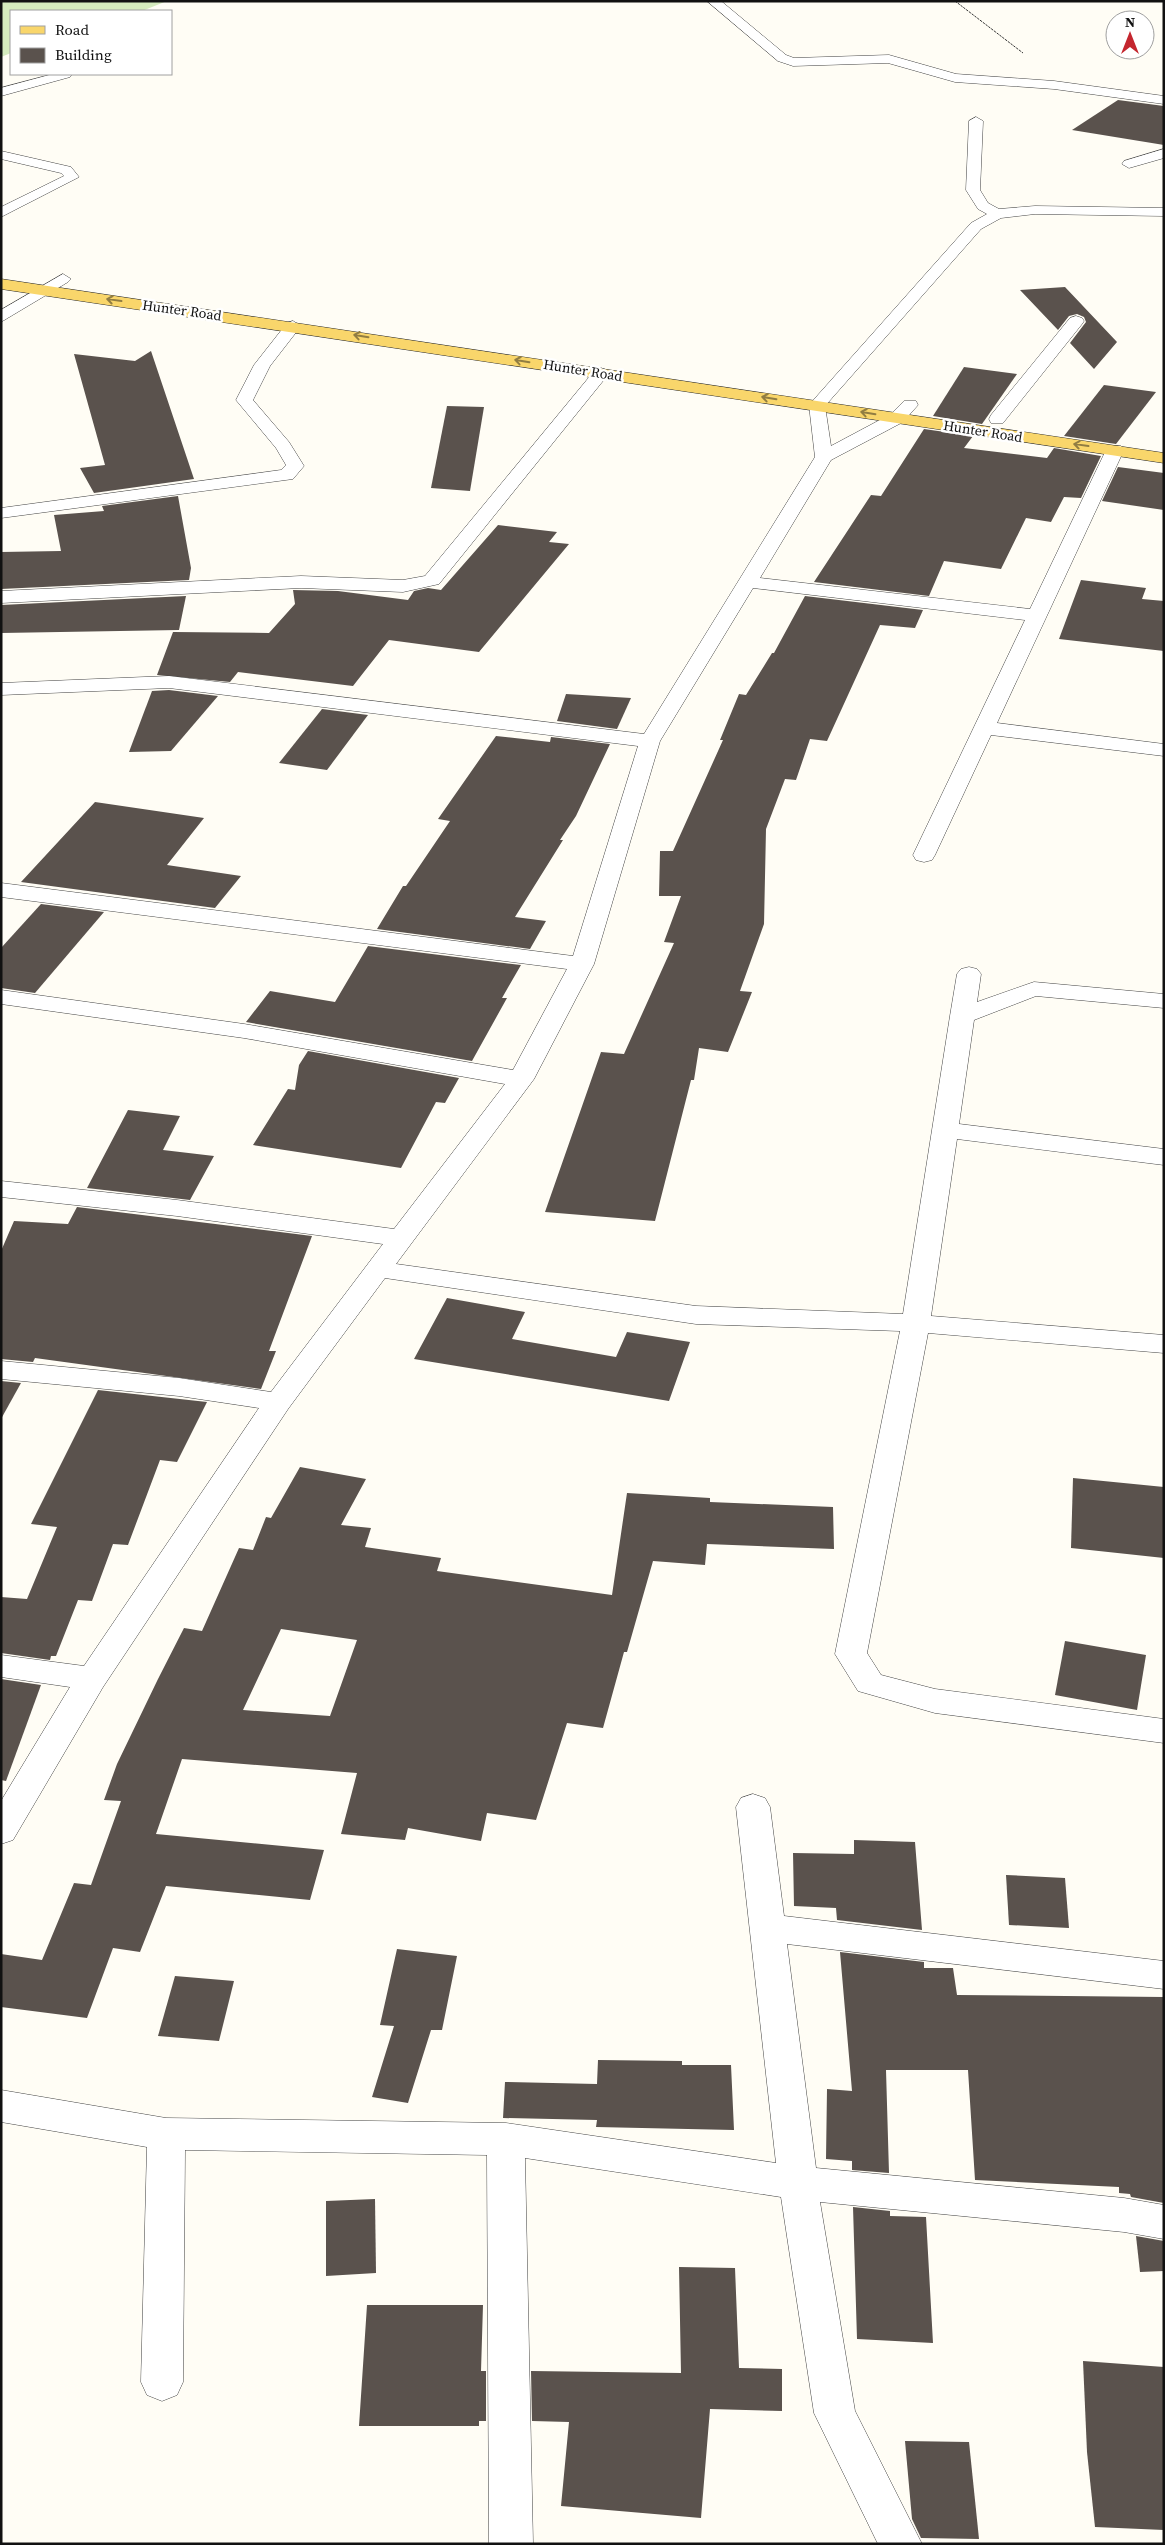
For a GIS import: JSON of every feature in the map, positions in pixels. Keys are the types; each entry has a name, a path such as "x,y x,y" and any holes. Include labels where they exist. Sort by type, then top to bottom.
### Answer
{"main road":[{"name":"Hunter Road","path":"1,271 131,287"},
{"name":"Hunter Road","path":"1,284 293,326 602,362 818,406 1164,458"},
{"name":"Hunter Road","path":"722,376 1164,444"}],"street":[{"path":"713,1 782,58 793,62 889,59 955,78 1039,84 1164,100"},
{"path":"1,92 62,75"},
{"path":"976,121 973,190 983,206 997,214"},
{"path":"1129,164 1164,153"},
{"path":"1,155 66,170 72,178 1,213"},
{"path":"824,456 818,406 828,392 976,226 997,214 1035,210 1164,212"},
{"path":"1,317 63,279"},
{"path":"997,419 1076,321"},
{"path":"1,513 287,475 295,466 283,446 244,400 262,365 293,326"},
{"path":"1,597 301,582 403,586 432,580 602,362"},
{"path":"1,1830 92,1679 278,1402 521,1079 582,964 650,741 824,456 897,418 910,405"},
{"path":"924,855 1116,450"},
{"path":"748,582 1037,616"},
{"path":"1,689 168,682 650,741"},
{"path":"985,728 1164,750"},
{"path":"1,890 582,964"},
{"path":"969,974 916,1323 851,1654 870,1683 935,1701 1164,1731"},
{"path":"962,1016 1034,989 1164,1001"},
{"path":"1,997 244,1031 521,1079"},
{"path":"945,1130 1164,1157"},
{"path":"1,1189 177,1208 400,1238"},
{"path":"377,1269 696,1315 916,1323 1164,1344"},
{"path":"1,1370 179,1387 278,1402"},
{"path":"1,1666 92,1679"},
{"path":"754,1807 798,2183 835,2413 901,2544"},
{"path":"768,1928 1164,1976"},
{"path":"1,2106 166,2134 506,2139 798,2183 1124,2215 1164,2222"},
{"path":"162,2382 166,2134"},
{"path":"506,2139 511,2544"}],"path":[{"path":"955,1 1010,42 1037,65 1039,84"}],"green space":[{"path":"1,1 167,1 144,10 10,10 10,53 1,57"}],"building":[{"path":"1118,100 1164,106 1164,145 1072,130"},
{"path":"1065,287 1117,342 1094,369 1070,343 1086,322 1084,317 1077,314 1069,316 1058,330 1020,290"},
{"path":"151,351 194,479 94,493 80,468 105,465 74,354 135,361"},
{"path":"964,367 1017,374 982,424 933,416"},
{"path":"1104,385 1156,392 1116,444 1064,436"},
{"path":"447,406 484,407 470,491 431,488"},
{"path":"924,429 973,436 964,448 1047,458 1054,448 1101,456 1081,498 1064,497 1051,522 1026,518 1001,569 944,561 929,596 814,582 871,495 881,496"},
{"path":"1118,467 1164,473 1164,510 1102,501"},
{"path":"178,496 191,568 189,580 1,589 1,552 61,551 54,515 104,511 102,506"},
{"path":"498,525 557,532 549,542 569,544 479,652 389,640 353,686 238,672 230,682 157,675 173,632 269,633 295,604 293,590 338,591 408,600 414,591 428,588 441,590"},
{"path":"1081,580 1146,588 1142,599 1164,601 1164,651 1059,639"},
{"path":"186,596 179,630 1,633 1,605"},
{"path":"805,596 923,610 915,628 880,625 827,741 810,739 796,780 785,779 766,829 764,924 740,991 752,992 728,1052 699,1048 694,1080 691,1080 655,1221 545,1212 601,1052 624,1054 674,943 664,942 681,896 659,896 660,851 673,851 723,740 720,740 739,694 746,695 772,653 774,653"},
{"path":"169,690 218,696 171,751 129,752 152,691"},
{"path":"566,694 631,698 617,729 557,721"},
{"path":"322,709 368,715 327,770 279,763"},
{"path":"496,736 550,742 551,737 610,744 576,816 560,840 563,840 515,917 546,921 530,949 377,929 403,886 406,886 450,821 438,819"},
{"path":"95,802 204,818 167,865 241,876 215,908 21,882"},
{"path":"41,904 104,912 35,993 1,988 1,948"},
{"path":"368,946 521,965 502,998 507,998 472,1061 246,1022 270,991 335,1002"},
{"path":"308,1051 459,1078 445,1103 436,1102 401,1168 253,1145 288,1089 295,1090 299,1065"},
{"path":"128,1110 180,1116 163,1150 214,1156 190,1200 87,1188"},
{"path":"77,1207 312,1236 269,1351 276,1351 261,1389 35,1358 33,1362 1,1359 1,1251 14,1221 68,1224"},
{"path":"447,1298 525,1312 512,1339 616,1357 627,1332 690,1342 669,1401 414,1359"},
{"path":"1,1381 21,1383 1,1419"},
{"path":"98,1390 207,1402 177,1462 160,1460 128,1545 113,1544 92,1601 78,1600 56,1656 51,1656 50,1660 1,1653 1,1597 27,1599 57,1527 31,1524"},
{"path":"300,1467 366,1479 341,1525 371,1528 365,1547 441,1558 437,1571 612,1595 627,1493 710,1498 710,1502 833,1507 834,1549 707,1544 705,1565 653,1561 627,1652 624,1652 603,1728 567,1723 536,1820 487,1813 481,1841 408,1828 405,1840 341,1834 357,1773 182,1759 156,1834 324,1850 310,1900 166,1886 140,1952 113,1948 87,2018 1,2007 1,1954 42,1960 74,1883 91,1885 121,1801 104,1800 117,1764 158,1679 184,1628 202,1631 239,1548 253,1550 266,1517 271,1518","holes":["281,1629 357,1640 330,1716 243,1710"]},
{"path":"1073,1478 1164,1487 1164,1558 1071,1548"},
{"path":"1065,1641 1146,1655 1137,1710 1055,1695"},
{"path":"1,1679 41,1685 6,1781 1,1780"},
{"path":"854,1840 915,1842 922,1930 837,1920 836,1908 794,1906 793,1853 854,1854"},
{"path":"1006,1875 1065,1878 1069,1928 1009,1925"},
{"path":"397,1949 457,1956 442,2030 431,2030 408,2103 372,2097 394,2026 380,2025"},
{"path":"840,1952 924,1962 924,1968 953,1968 957,1995 1164,1997 1164,2203 1119,2193 1119,2187 975,2180 968,2070 886,2070 889,2173 852,2170 852,2161 826,2159 827,2089 852,2091"},
{"path":"175,1976 234,1981 219,2041 158,2036"},
{"path":"598,2060 682,2061 682,2065 731,2065 734,2130 596,2127 597,2120 503,2118 505,2082 597,2084"},
{"path":"375,2199 376,2273 326,2276 326,2201"},
{"path":"853,2207 890,2211 890,2216 926,2217 933,2343 857,2339"},
{"path":"1136,2236 1164,2241 1164,2271 1140,2272"},
{"path":"679,2267 735,2268 739,2368 782,2369 782,2411 710,2409 701,2518 561,2506 569,2422 532,2421 531,2371 681,2373"},
{"path":"367,2305 483,2305 481,2371 486,2371 486,2421 479,2421 479,2426 359,2426"},
{"path":"1083,2361 1164,2367 1164,2530 1095,2527 1087,2452"},
{"path":"905,2441 969,2442 979,2539 921,2538 912,2519"}]}
